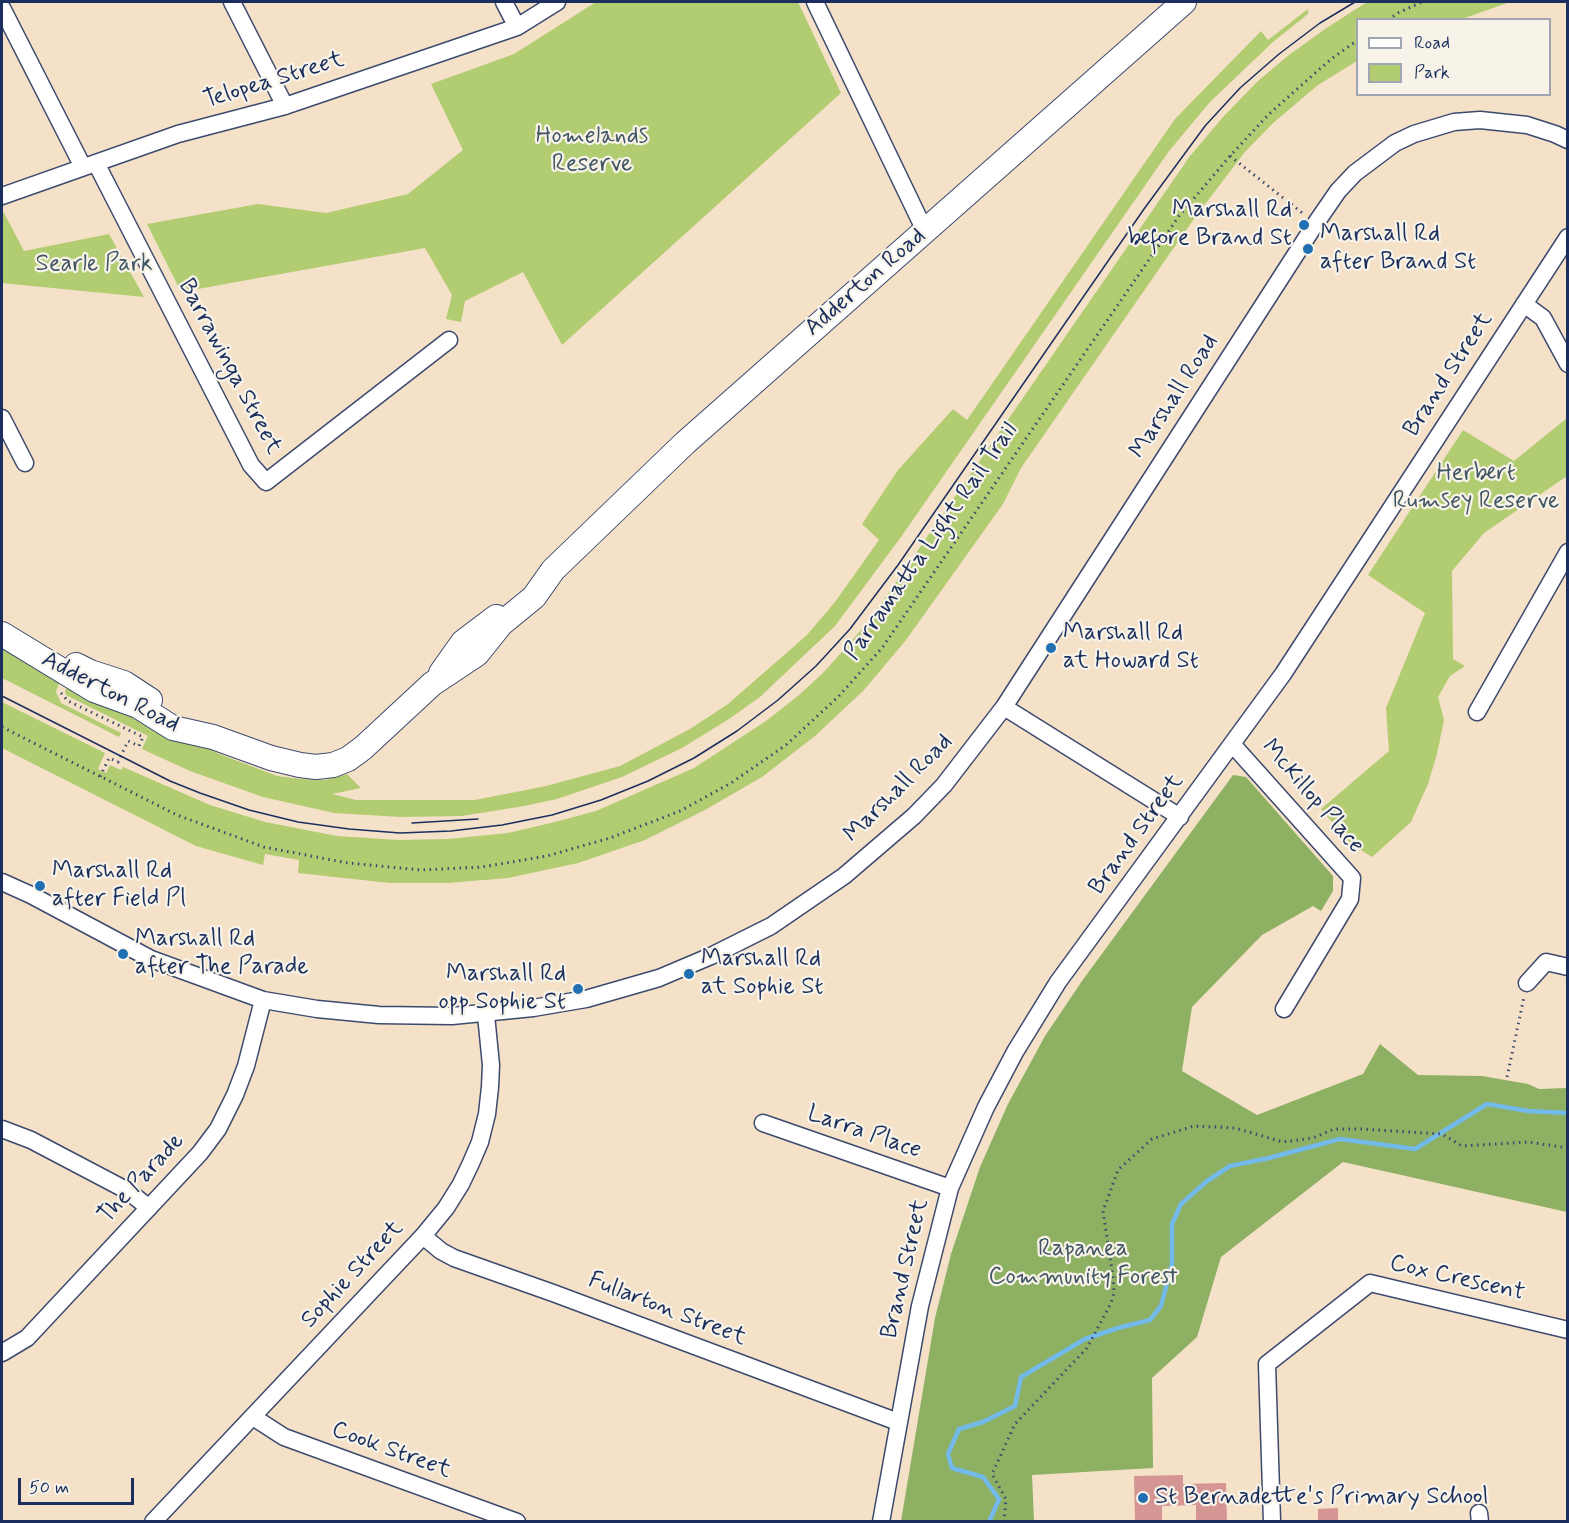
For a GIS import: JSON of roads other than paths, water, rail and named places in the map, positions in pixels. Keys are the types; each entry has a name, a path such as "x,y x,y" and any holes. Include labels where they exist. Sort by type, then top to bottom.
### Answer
{"main road":[{"name":"Adderton Road","path":"6,636 100,693 138,706 173,728 213,737 271,758 300,765 316,767 333,765 348,759 432,684 463,642 490,621 528,583 553,570 685,443 1184,2"},
{"name":"Adderton Road","path":"6,636 45,646 84,669 124,683 213,737"}],"street":[{"path":"232,2 285,106"},
{"path":"504,2 517,27"},
{"name":"Telopea Street","path":"2,196 178,134 285,106 517,27 556,2"},
{"path":"815,2 925,231"},
{"path":"2,8 89,165"},
{"name":"Marshall Road","path":"2,882 151,959 262,1000 317,1009 379,1015 486,1014 586,999 659,978 711,957 771,926 844,876 914,816 944,785 1005,707 1316,223 1338,191 1369,161 1395,143 1454,122 1501,121 1527,125 1568,140"},
{"name":"Barrawinga Street","path":"89,165 251,465 266,482 449,340"},
{"name":"Brand Street","path":"881,1521 920,1306 950,1188 986,1107 1015,1052 1044,1003 1290,664 1568,237"},
{"path":"1524,304 1543,318 1568,363"},
{"path":"2,418 25,463"},
{"path":"1477,712 1568,552"},
{"path":"1005,707 1180,817"},
{"name":"McKillop Place","path":"1233,745 1352,878 1350,899 1284,1009"},
{"path":"1527,983 1546,962 1568,967"},
{"name":"The Parade","path":"2,1353 27,1338 200,1153 228,1112 246,1066 262,1000"},
{"name":"Sophie Street","path":"153,1521 446,1209 461,1184 480,1142 487,1114 491,1065 486,1014"},
{"name":"Larra Place","path":"763,1123 950,1188"},
{"path":"2,1130 32,1140 128,1191 149,1208"},
{"name":"Fullarton Street","path":"423,1236 441,1251 454,1258 898,1422"},
{"name":"Cox Crescent","path":"1272,1521 1267,1364 1370,1283 1568,1330"},
{"name":"Cook Street","path":"253,1417 284,1437 517,1521"}],"waterway":[{"path":"989,1522 999,1499 983,1477 952,1468 948,1454 959,1429 983,1422 1015,1406 1021,1377 1085,1339 1150,1320 1161,1306 1172,1264 1172,1224 1181,1204 1207,1181 1230,1166 1340,1139 1415,1149 1487,1104 1528,1111 1568,1113"}],"tram line":[{"path":"2,696 170,781 200,793 249,810 298,822 349,829 400,833 451,831 502,825 552,815 601,800 648,781 694,758 737,731 778,700 816,666 850,629 898,565 1144,209 1205,126 1240,88 1279,54 1320,23 1355,2"},
{"path":"412,823 478,819"}],"place":[{"name":"Marshall Rd before Brand St","path":"1304,225"},
{"name":"Marshall Rd after Brand St","path":"1308,249"},
{"name":"Marshall Rd at Howard St","path":"1051,648"},
{"name":"Marshall Rd after Field Pl","path":"40,886"},
{"name":"Marshall Rd after The Parade","path":"123,954"},
{"name":"Marshall Rd at Sophie St","path":"689,974"},
{"name":"Marshall Rd opp Sophie St","path":"578,989"},
{"name":"St Bernadette's Primary School","path":"1143,1498"}],"park label":[{"name":"Homelands Reserve","path":"592,151"},
{"name":"Searle Park","path":"94,265"},
{"name":"Herbert Rumsey Reserve","path":"1476,488"},
{"name":"Rapanea Community Forest","path":"1083,1264"}]}
